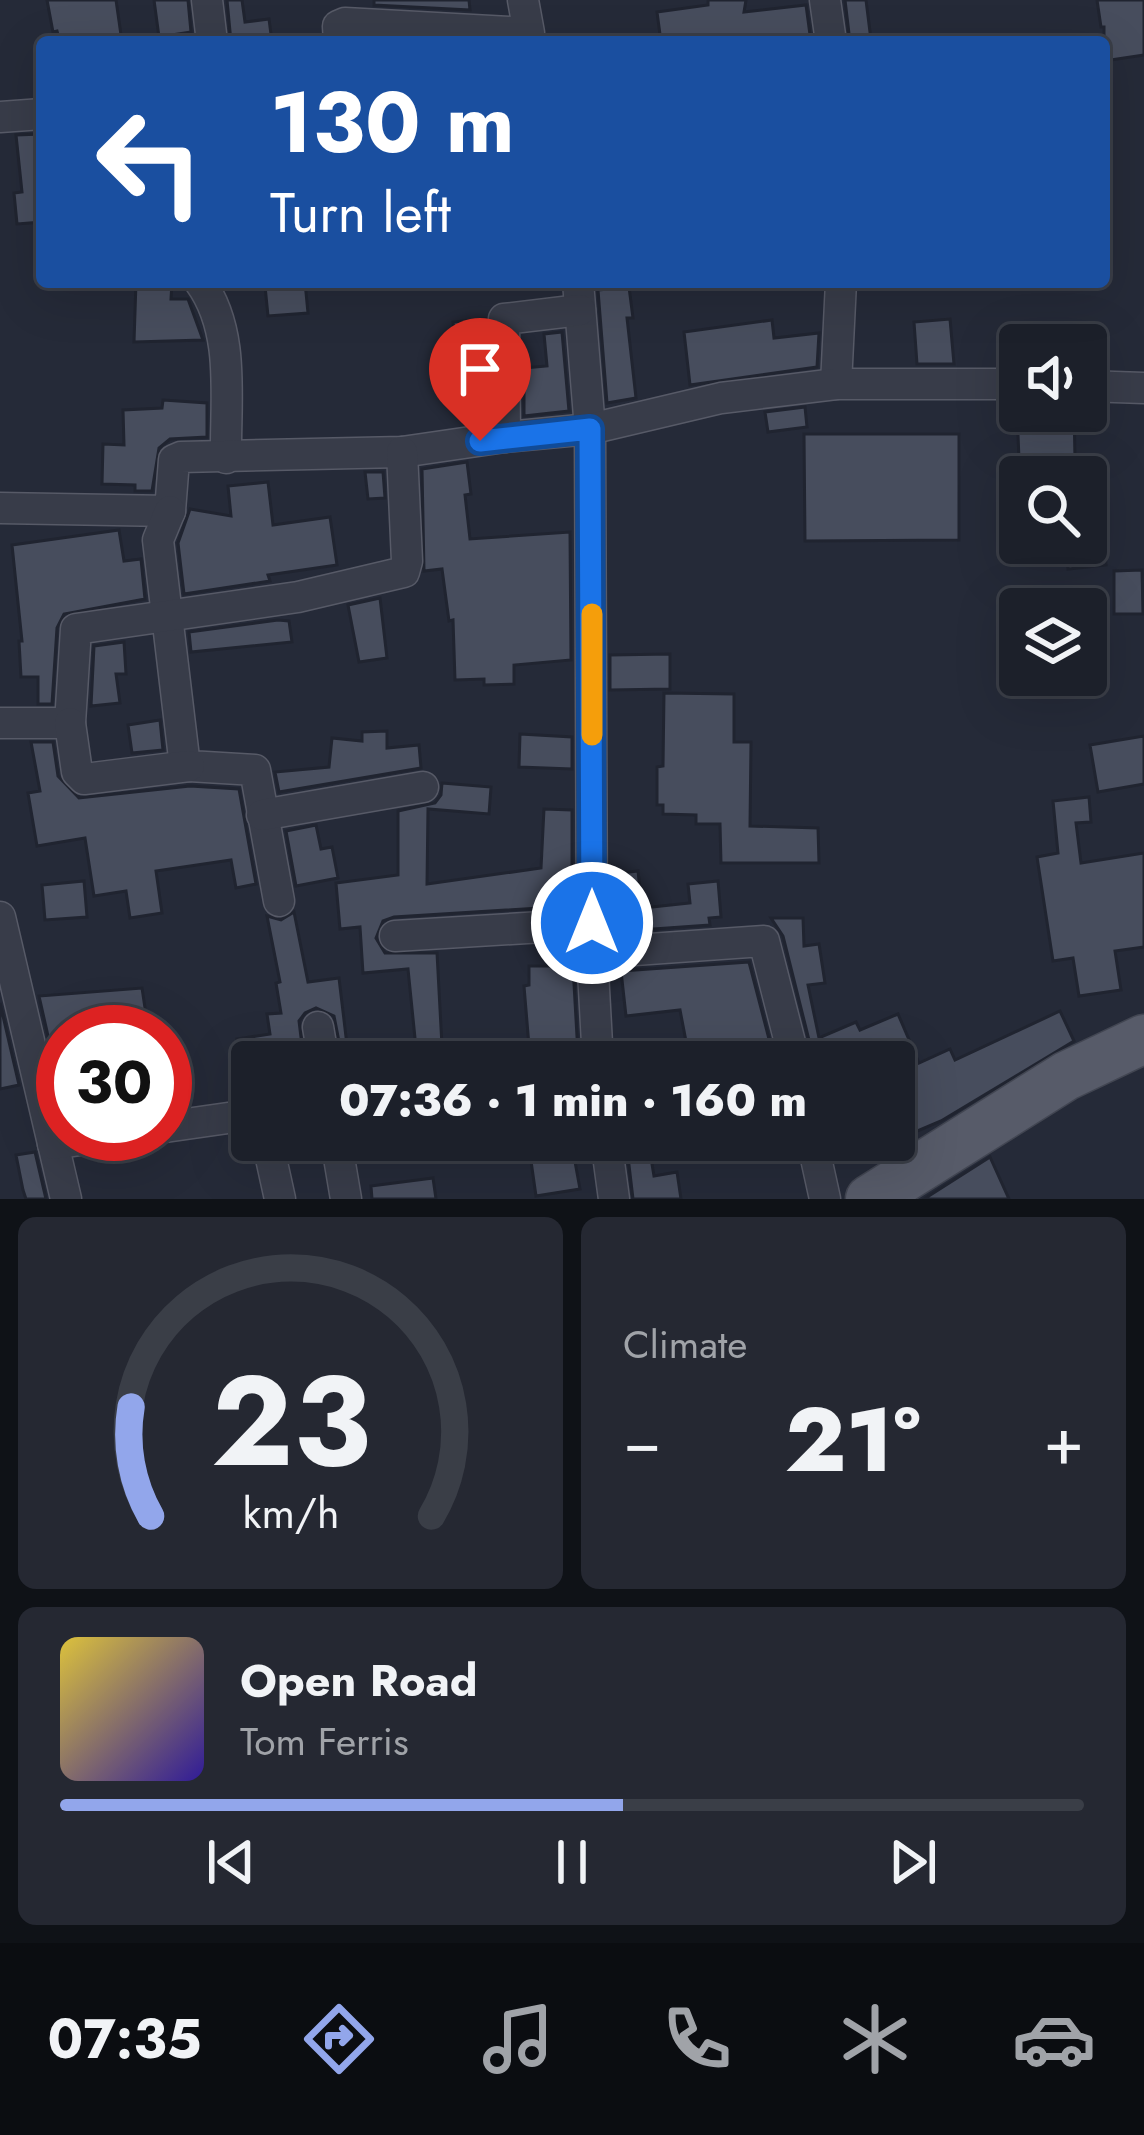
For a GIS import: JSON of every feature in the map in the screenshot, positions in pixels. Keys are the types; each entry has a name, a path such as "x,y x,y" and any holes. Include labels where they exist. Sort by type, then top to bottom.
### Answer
{"main road":[{"path":"870,1199 1066,1076 1144,1039"}],"street":[{"path":"207,0 211,36"},
{"path":"524,0 540,36"},
{"path":"825,0 830,36"},
{"path":"338,36 342,23 420,14 535,36"},
{"path":"0,117 36,114"},
{"path":"204,288 225,335 226,458"},
{"path":"836,384 842,288"},
{"path":"505,436 504,319 579,296 590,429 592,938 597,1041"},
{"path":"189,766 184,758 164,613 158,541 170,511 174,460 402,452 590,429 721,398 836,384 999,384"},
{"path":"1107,387 1144,388"},
{"path":"278,901 255,770 189,766 84,779 77,772 70,723 76,629 298,597 404,572 402,452"},
{"path":"0,508 170,511"},
{"path":"0,723 70,723"},
{"path":"262,815 424,787"},
{"path":"0,917 36,1071"},
{"path":"395,936 764,941 790,1041"},
{"path":"318,1028 320,1041"},
{"path":"192,1123 231,1118"},
{"path":"57,1161 66,1199"},
{"path":"272,1161 280,1199"},
{"path":"340,1161 346,1199"},
{"path":"609,1161 614,1199"},
{"path":"817,1161 825,1199"}],"building":[{"path":"47,0 116,0 121,36 58,36 53,32"},
{"path":"154,0 188,0 191,32 159,36"},
{"path":"227,0 242,0 245,22 269,19 271,36 230,36"},
{"path":"374,0 469,0 470,10 374,5"},
{"path":"708,0 746,0 744,12 806,5 810,36 660,36 657,12 708,5"},
{"path":"845,0 866,0 870,36 849,36"},
{"path":"1097,0 1144,0 1144,55 1110,60 1110,36 1104,36"},
{"path":"36,134 36,222 17,224 14,193 22,192 16,135"},
{"path":"136,288 172,288 171,299 188,299 203,340 134,342"},
{"path":"265,288 306,288 308,313 268,316"},
{"path":"629,288 633,318 627,318 636,398 607,403 598,290"},
{"path":"485,319 485,420 465,423 453,322"},
{"path":"950,319 954,364 917,364 914,322"},
{"path":"772,320 774,338 819,333 817,367 690,385 684,332"},
{"path":"562,332 569,411 524,416 524,368 547,366 544,334"},
{"path":"163,400 207,403 207,437 170,439 159,448 152,491 102,484 103,444 124,445 123,410 162,408"},
{"path":"805,407 807,427 768,432 765,412"},
{"path":"1018,432 1074,432 1075,456 1019,456"},
{"path":"804,434 959,434 959,540 805,541"},
{"path":"467,462 470,539 570,532 571,660 514,665 514,684 455,680 453,620 449,621 442,569 424,571 422,469"},
{"path":"365,472 383,472 385,498 368,499"},
{"path":"268,482 273,525 330,517 337,565 184,594 178,543 190,509 231,516 228,486"},
{"path":"119,530 124,561 141,559 145,599 64,614 57,628 52,704 38,704 38,677 21,677 12,545"},
{"path":"1068,564 1106,564 1106,565 1068,569"},
{"path":"1142,570 1143,614 1114,614 1114,571"},
{"path":"380,598 387,658 359,662 348,605"},
{"path":"289,621 292,642 191,652 189,632"},
{"path":"124,642 126,674 116,674 120,703 91,706 94,646"},
{"path":"670,654 670,689 610,690 610,655"},
{"path":"664,693 734,694 734,742 751,742 750,826 818,828 819,863 721,863 720,824 696,824 696,815 663,814 663,805 657,805 657,767 663,766"},
{"path":"160,720 163,750 132,753 128,725"},
{"path":"387,731 387,748 419,745 421,768 279,792 275,772 329,767 332,738 362,741 362,732"},
{"path":"520,734 572,737 572,769 519,767"},
{"path":"1144,736 1144,784 1098,792 1090,745"},
{"path":"31,742 53,742 58,776 79,798 190,786 239,789 256,884 236,888 231,860 156,871 162,913 130,918 126,891 94,896 85,838 37,846 28,793 40,791"},
{"path":"442,783 491,787 489,814 428,809 427,884 541,868 544,809 572,810 572,906 383,921 376,938 385,953 437,953 442,1041 415,1041 408,969 363,973 360,927 340,929 336,883 398,875 398,811 435,803"},
{"path":"1089,797 1091,822 1076,823 1081,863 1144,853 1144,947 1115,951 1121,990 1079,996 1073,958 1053,961 1037,857 1058,853 1053,801"},
{"path":"316,825 321,849 332,847 338,878 296,886 286,831"},
{"path":"638,871 642,908 690,903 688,884 718,881 721,917 709,918 710,925 611,932 611,874"},
{"path":"84,881 87,917 45,920 42,885"},
{"path":"294,912 308,982 339,978 346,1041 339,1041 334,1016 316,1008 299,1021 301,1041 237,1041 270,1034 267,1014 281,1013 267,916 281,920"},
{"path":"771,918 803,918 804,946 819,944 825,983 808,985 819,1038 856,1022 860,1030 898,1014 910,1041 809,1041 783,936"},
{"path":"749,962 770,1041 686,1041 680,1010 626,1016 621,971"},
{"path":"529,966 573,966 577,1041 529,1041 524,986 529,985"},
{"path":"142,988 145,1005 41,1005 39,996"},
{"path":"0,1003 19,1085 0,1089"},
{"path":"1060,1011 1074,1041 915,1132 915,1054 919,1063 950,1049 955,1060"},
{"path":"35,1152 46,1199 26,1199 16,1155"},
{"path":"990,1157 1009,1199 924,1199"},
{"path":"531,1161 575,1161 580,1189 536,1196"},
{"path":"628,1161 652,1161 654,1176 677,1172 681,1199 633,1199"},
{"path":"433,1178 436,1199 372,1199 371,1186"}],"slow traffic":[{"path":"592,614 592,735"}],"route":[{"path":"480,441 590,429 592,923"}]}
